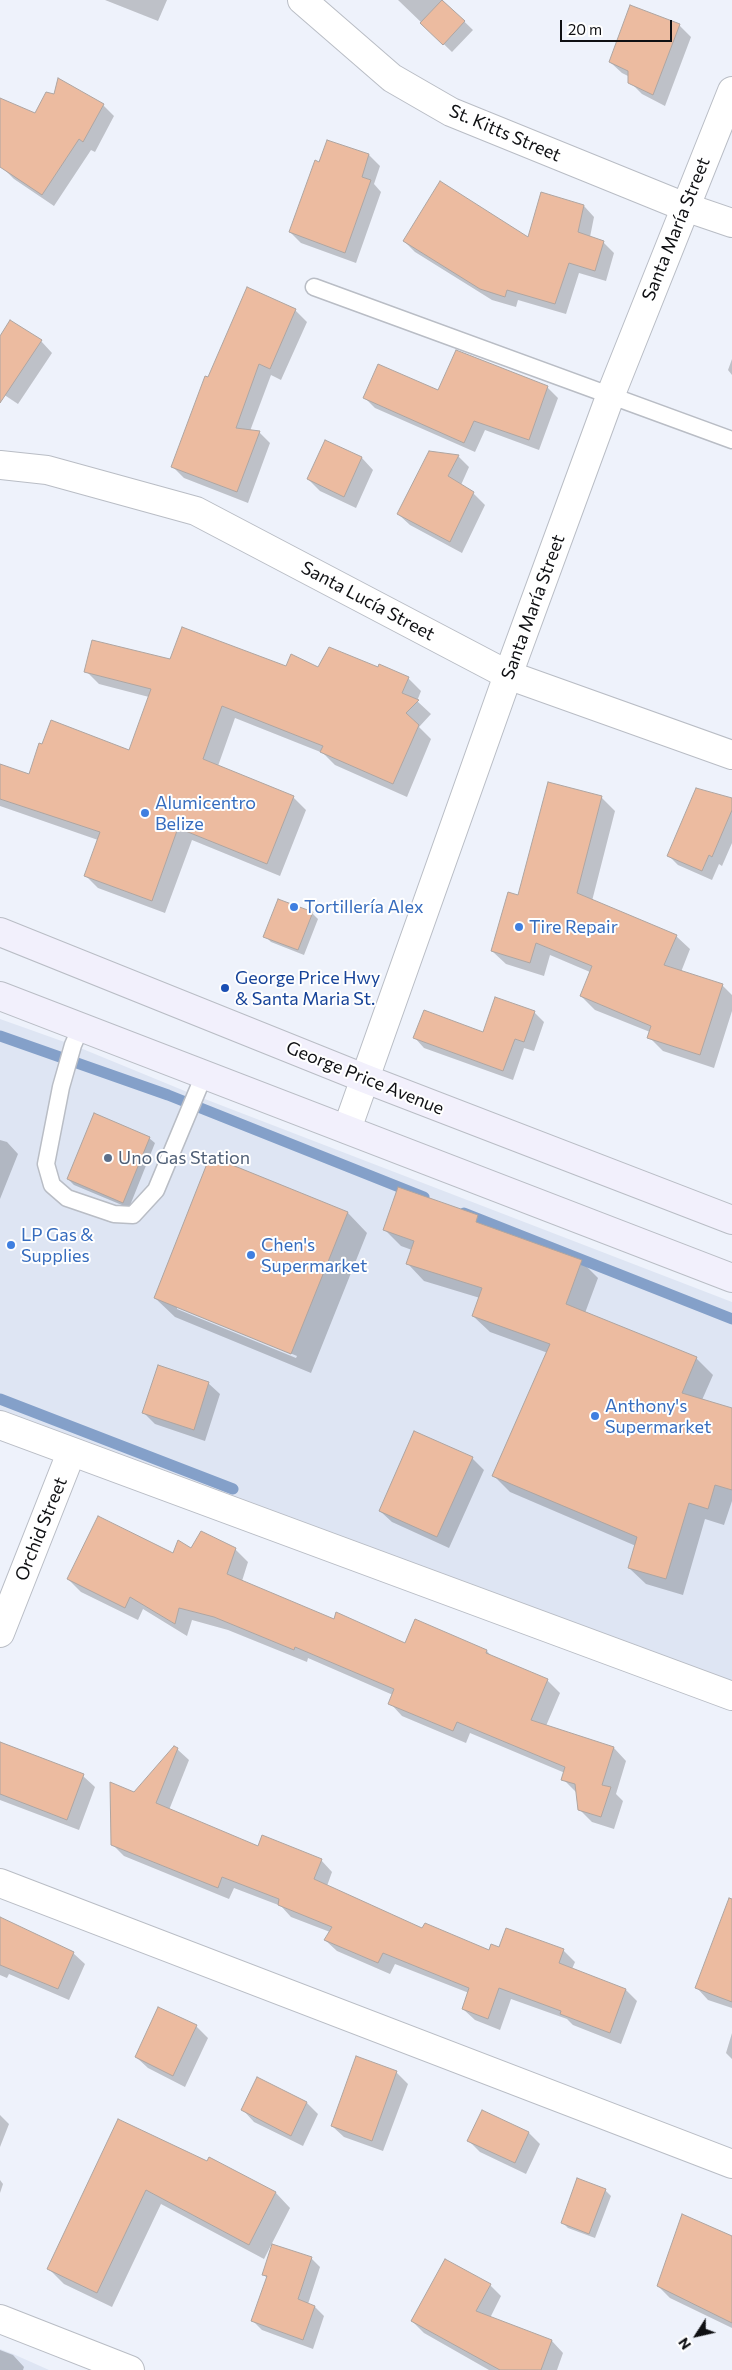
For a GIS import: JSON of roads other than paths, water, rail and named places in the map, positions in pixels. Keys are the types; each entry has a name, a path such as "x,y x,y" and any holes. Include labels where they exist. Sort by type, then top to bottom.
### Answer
{"main road":[{"name":"George Price Avenue","path":"0,932 366,1079 732,1220"},
{"path":"0,996 732,1278"}],"street":[{"name":"St. Kitts Street","path":"302,0 392,78 451,112 685,207 732,223"},
{"name":"Santa María Street","path":"347,1129 508,675 611,394 732,90"},
{"name":"Santa Lucía Street","path":"0,465 47,470 196,511 508,675 732,755"},
{"path":"0,1425 71,1453 732,1696"},
{"name":"Orchid Street","path":"0,1633 71,1453"},
{"path":"0,1883 732,2164"},
{"path":"0,2319 130,2370"}],"lane":[{"path":"314,287 611,394 732,440"},
{"path":"81,1027 73,1045 61,1087 46,1164 52,1185 67,1198 114,1214 133,1215 156,1190 204,1075"}],"waterway":[{"path":"0,1036 168,1095 424,1197"},
{"path":"464,1213 732,1319"},
{"path":"0,1399 233,1489"}],"place":[{"name":"Alumicentro Belize","path":"145,813"},
{"name":"Tortillería Alex","path":"294,907"},
{"name":"Tire Repair","path":"519,927"},
{"name":"George Price Hwy & Santa Maria St.","path":"225,988"},
{"name":"Uno Gas Station","path":"108,1158"},
{"name":"LP Gas & Supplies","path":"11,1245"},
{"name":"Chen's Supermarket","path":"251,1255"},
{"name":"Anthony's Supermarket","path":"595,1416"}]}
